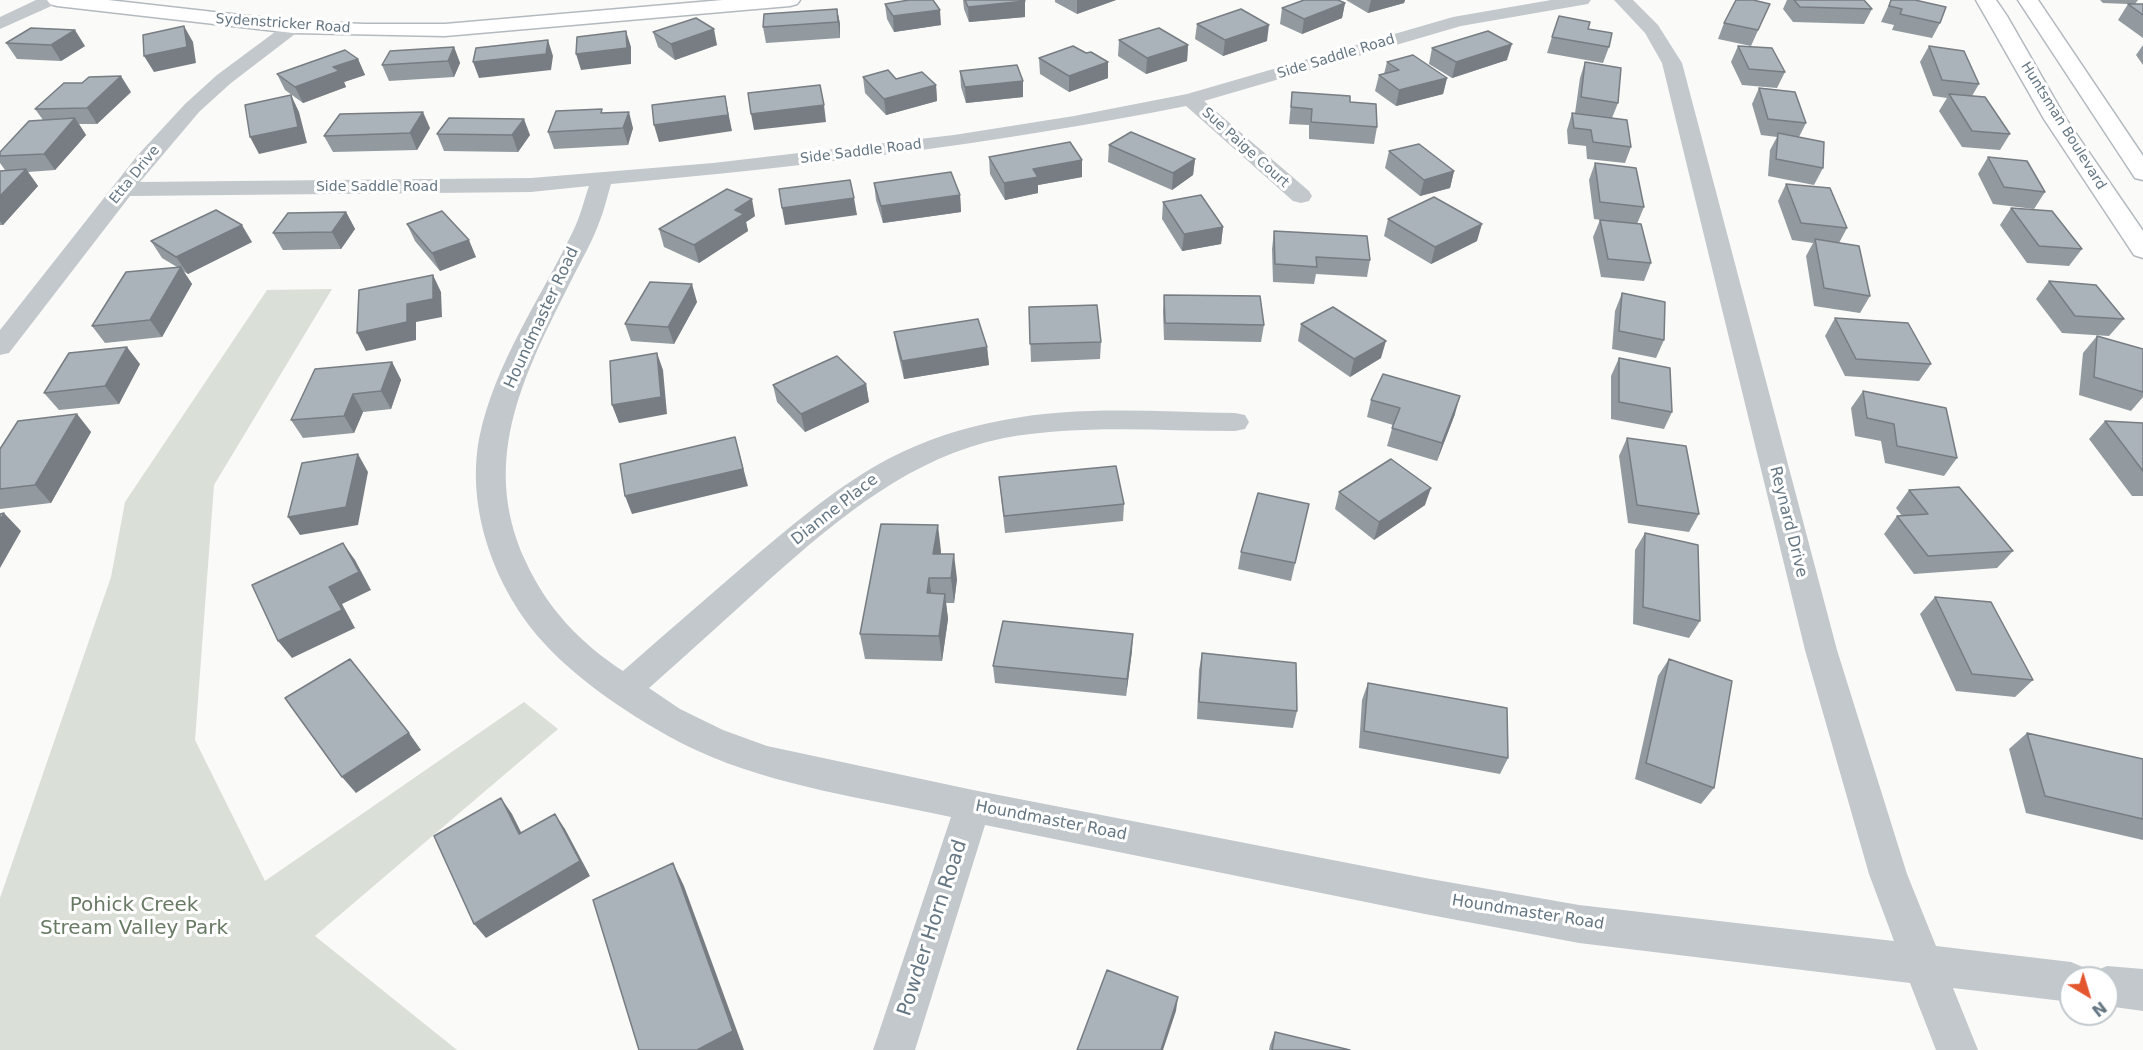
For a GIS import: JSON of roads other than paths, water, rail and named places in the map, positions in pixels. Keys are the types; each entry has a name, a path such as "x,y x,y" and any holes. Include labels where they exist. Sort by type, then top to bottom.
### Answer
{"main road":[{"name":"Sydenstricker Road","path":"57,0 293,27 364,30 445,30 790,0"},
{"name":"Sydenstricker Road","path":"511,24 649,0"},
{"name":"Huntsman Boulevard","path":"1986,0 2055,119 2143,250"},
{"path":"2028,0 2143,173"}],"street":[{"path":"0,24 50,0"},
{"name":"Side Saddle Road","path":"124,189 495,186 602,180 954,141 1074,122 1190,99 1459,21 1582,0"},
{"name":"Reynard Drive","path":"1623,0 1651,26 1664,45 1672,63 1821,650 1888,874 1957,1050"},
{"name":"Etta Drive","path":"0,347 124,189 192,108 224,79 293,27"},
{"name":"Sue Paige Court","path":"1190,99 1300,196"},
{"name":"Houndmaster Road","path":"602,180 586,225 525,348 501,406 493,441 490,476 493,507 502,544 522,589 553,632 585,663 669,719 711,741 767,761 973,806 1425,896 1579,924 2059,980"},
{"name":"Dianne Place","path":"624,690 847,497 908,460 975,435 1032,424 1235,422"},
{"name":"Powder Horn Road","path":"894,1050 973,806"},
{"path":"2119,987 2143,990"}],"park label":[{"name":"Pohick Creek Stream Valley Park","path":"134,918"}]}
